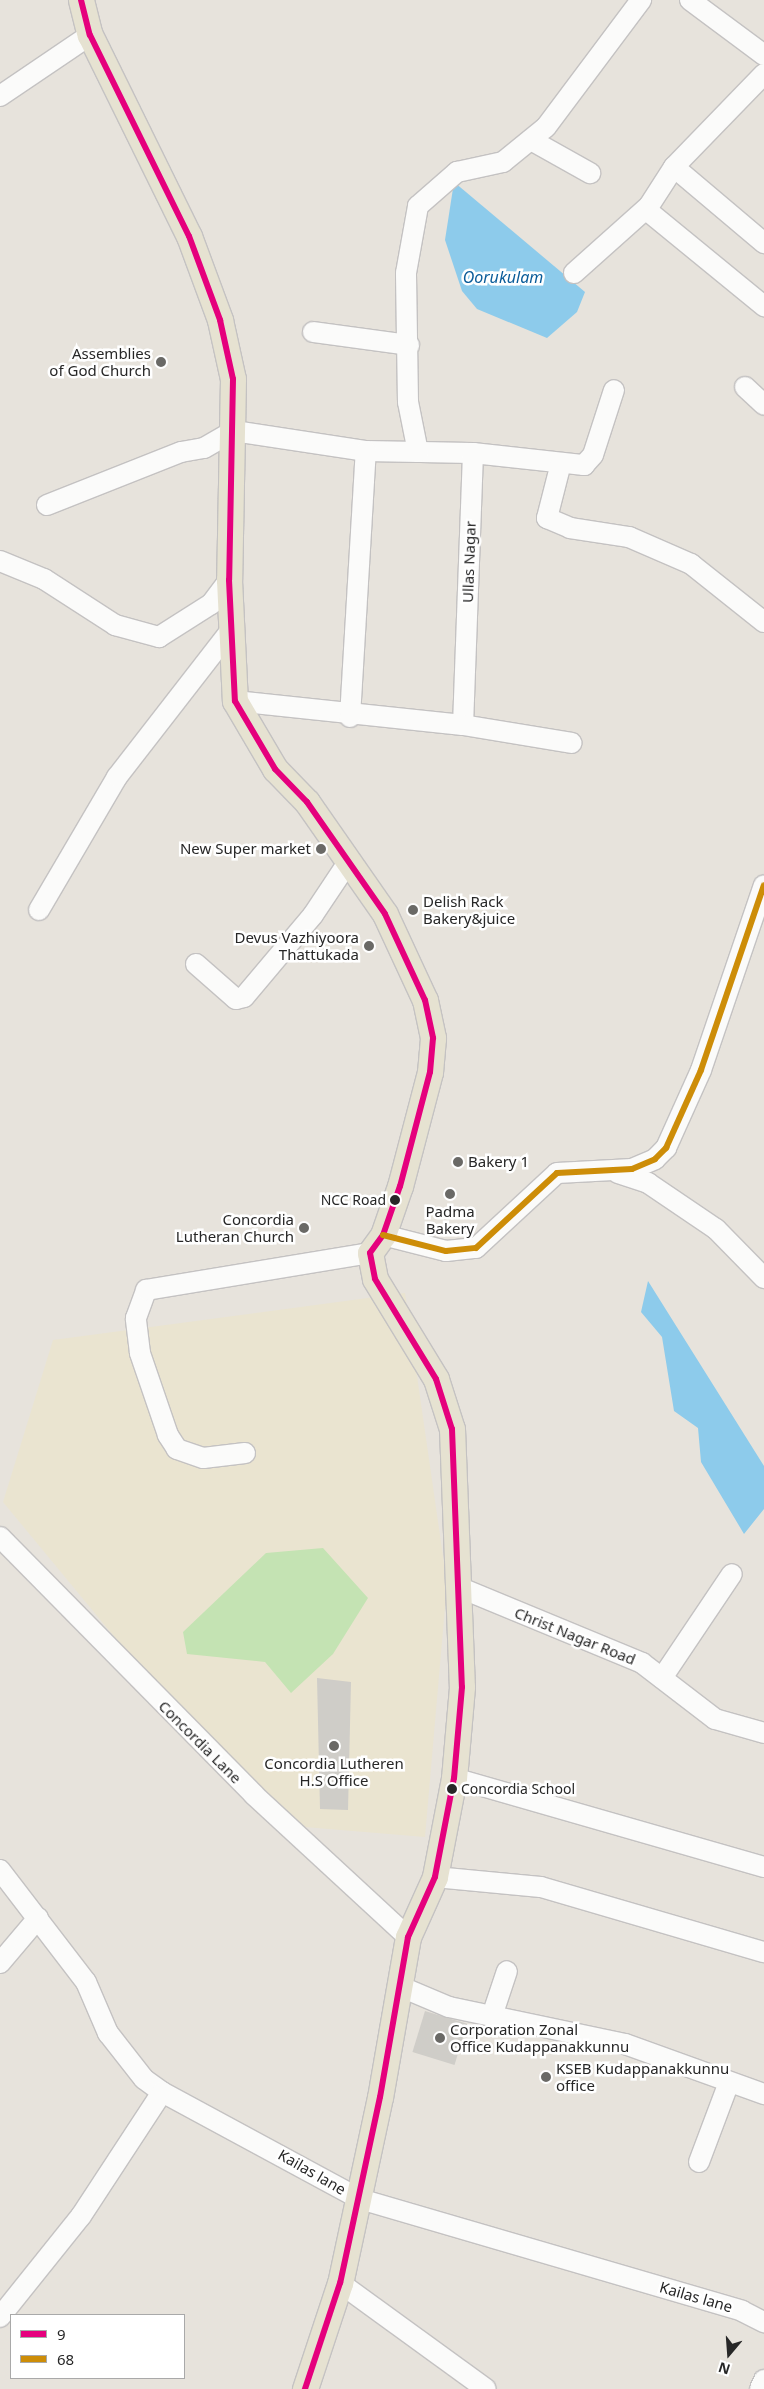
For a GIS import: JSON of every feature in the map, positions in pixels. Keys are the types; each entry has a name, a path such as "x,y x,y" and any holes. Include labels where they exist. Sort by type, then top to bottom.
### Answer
{"main road":[{"path":"81,0 90,35 189,236 220,320 232,379 234,431 229,580 235,701 275,769 307,802 385,914 426,1000 433,1038 426,1088 377,1244 375,1279 445,1401 456,1462 461,1588 462,1687 454,1778 435,1877 408,1937 360,2199 340,2283 305,2389"}],"street":[{"path":"418,452 408,402 409,345 406,273 418,206 457,172 503,162 546,128 641,0"},
{"path":"690,0 764,55"},
{"path":"0,96 90,35"},
{"path":"574,272 648,206 674,167 764,74"},
{"path":"531,140 590,174"},
{"path":"674,167 764,243"},
{"path":"648,206 649,212 764,306"},
{"path":"313,332 409,345"},
{"path":"745,387 764,405"},
{"path":"47,506 181,452 204,448 234,431 366,451 472,453 580,466 592,460 614,390"},
{"path":"350,717 366,451"},
{"name":"Ullas Nagar","path":"463,725 472,453"},
{"path":"561,464 547,518 570,528 629,537 692,564 764,622"},
{"path":"0,561 44,579 115,625 159,637 210,604 229,580"},
{"path":"39,910 117,777 231,630"},
{"path":"235,701 350,717 463,725 572,743"},
{"path":"196,964 236,999 244,997 312,915 349,861"},
{"path":"245,1454 203,1458 177,1449 168,1435 140,1353 136,1318 146,1290 377,1244 446,1251 476,1248 557,1173 644,1167 655,1160 666,1148 701,1070 764,885"},
{"path":"609,1170 648,1183 716,1229 764,1278"},
{"name":"Concordia Lane","path":"0,1538 254,1795 408,1937"},
{"path":"662,1678 732,1574"},
{"name":"Christ Nagar Road","path":"461,1588 617,1652 662,1678 715,1718 764,1733"},
{"path":"454,1778 764,1867"},
{"name":"Kailas lane","path":"0,1870 86,1982 108,2033 144,2079 162,2092 360,2199 742,2311 764,2322"},
{"path":"435,1877 541,1887 764,1952"},
{"path":"0,1963 38,1918"},
{"path":"492,2016 507,1971"},
{"path":"399,1986 449,2008 625,2044 764,2094"},
{"path":"699,2162 729,2082"},
{"path":"0,2317 82,2216 162,2092"},
{"path":"340,2283 486,2389"},
{"path":"762,2388 764,2380"}],"shaded area":[{"path":"405,1293 447,1584 425,1837 305,1827 234,1770 136,1663 3,1502 53,1340"}],"green space":[{"path":"323,1548 368,1598 333,1654 291,1693 265,1662 187,1654 183,1632 266,1553"}],"water":[{"name":"Oorukulam","path":"454,182 585,292 577,312 547,338 477,309 462,291 445,240"},
{"path":"648,1281 764,1466 764,1509 744,1534 701,1462 698,1428 674,1411 662,1337 641,1312"}],"building":[{"name":"Concordia Lutheren H.S Office","path":"317,1678 351,1682 348,1810 320,1809"},
{"name":"Corporation Zonal Office Kudappanakkunnu","path":"425,2011 467,2024 455,2065 412,2052"}],"transit line":[{"name":"9","path":"81,0 90,35 189,236 220,320 233,379 229,580 235,701 275,769 307,802 385,914 425,1000 433,1038 430,1072 400,1186 383,1235 370,1253 375,1279 436,1379 452,1429 462,1687 454,1778 435,1877 408,1937 380,2097 340,2283 305,2389"},
{"name":"68","path":"383,1235 446,1251 476,1248 557,1173 632,1169 655,1159 666,1148 701,1070 764,885"}],"place":[{"name":"Assemblies of God Church","path":"161,362"},
{"name":"New Super market","path":"321,849"},
{"name":"Delish Rack Bakery&juice","path":"413,910"},
{"name":"Devus Vazhiyoora Thattukada","path":"369,946"},
{"name":"Bakery 1","path":"458,1162"},
{"name":"Padma Bakery","path":"450,1194"},
{"name":"NCC Road","path":"395,1200"},
{"name":"Concordia Lutheran Church","path":"304,1228"},
{"name":"Concordia Lutheren H.S Office","path":"334,1746"},
{"name":"Concordia School","path":"452,1789"},
{"name":"Corporation Zonal Office Kudappanakkunnu","path":"440,2038"},
{"name":"KSEB Kudappanakkunnu office","path":"546,2077"}]}
